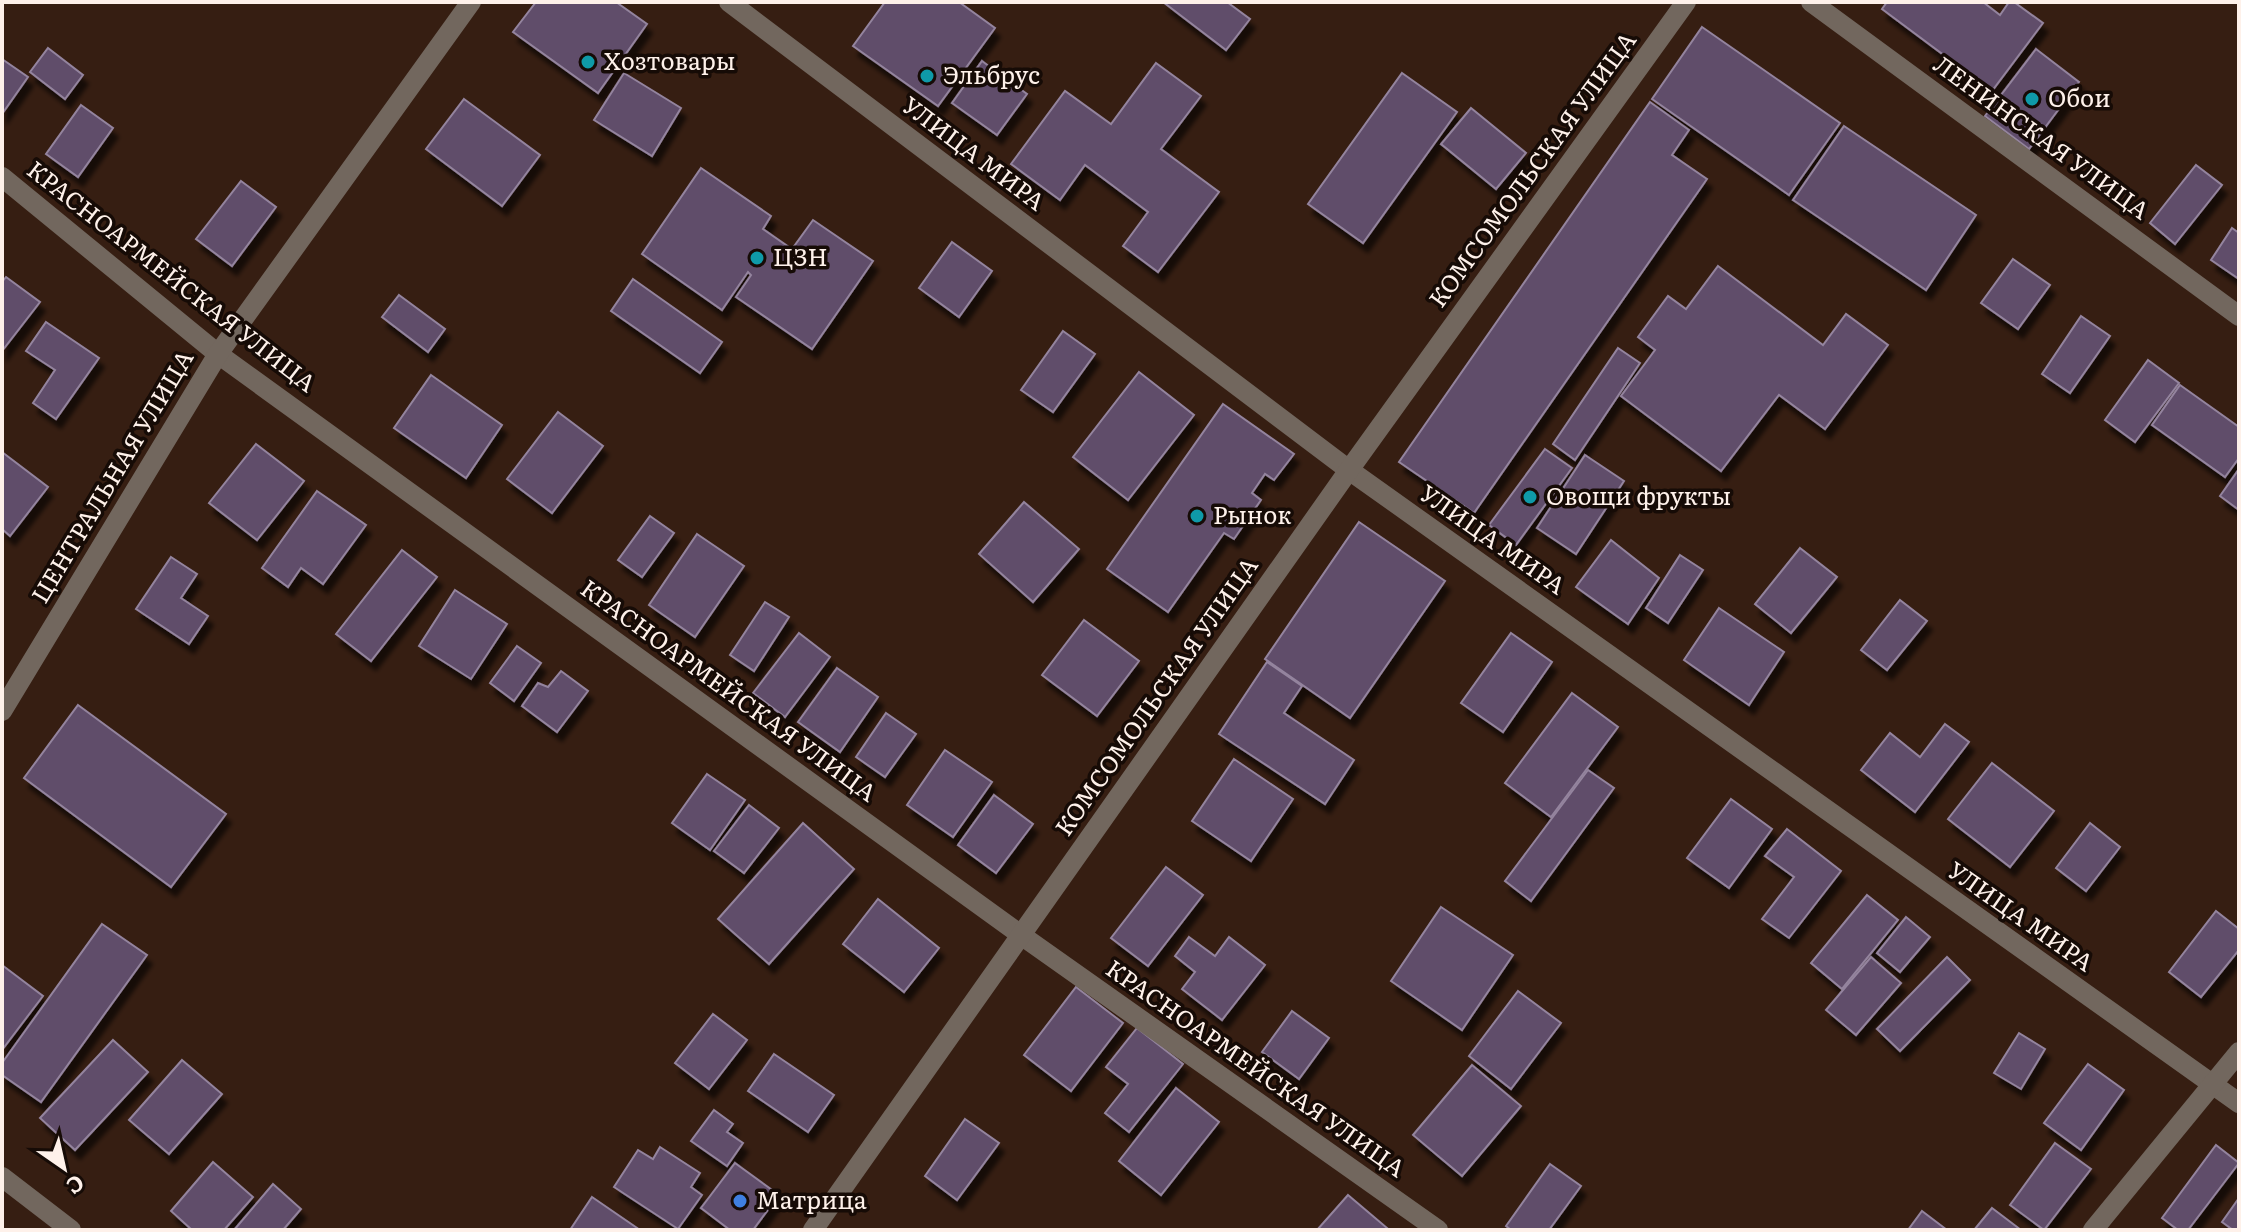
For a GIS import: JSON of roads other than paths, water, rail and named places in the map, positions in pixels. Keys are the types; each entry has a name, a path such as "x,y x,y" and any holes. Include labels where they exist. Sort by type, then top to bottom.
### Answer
{"street":[{"name":"ЦЕНТРАЛЬНАЯ УЛИЦА","path":"2,711 218,354 471,2"},
{"name":"УЛИЦА МИРА","path":"729,2 1349,470 2239,1103"},
{"name":"КОМСОМОЛЬСКАЯ УЛИЦА","path":"813,1230 1349,470 1686,2"},
{"name":"ЛЕНИНСКАЯ УЛИЦА","path":"1811,2 2239,316"},
{"name":"КРАСНОАРМЕЙСКАЯ УЛИЦА","path":"2,177 218,354 1021,935 1438,1230"},
{"path":"2093,1230 2239,1052"},
{"path":"2,1177 71,1230"}],"place":[{"name":"Хозтовары","path":"588,62"},
{"name":"Эльбрус","path":"927,76"},
{"name":"Обои","path":"2032,99"},
{"name":"ЦЗН","path":"757,258"},
{"name":"Овощи фрукты","path":"1530,497"},
{"name":"Рынок","path":"1197,516"},
{"name":"Матрица","path":"740,1201"}]}
